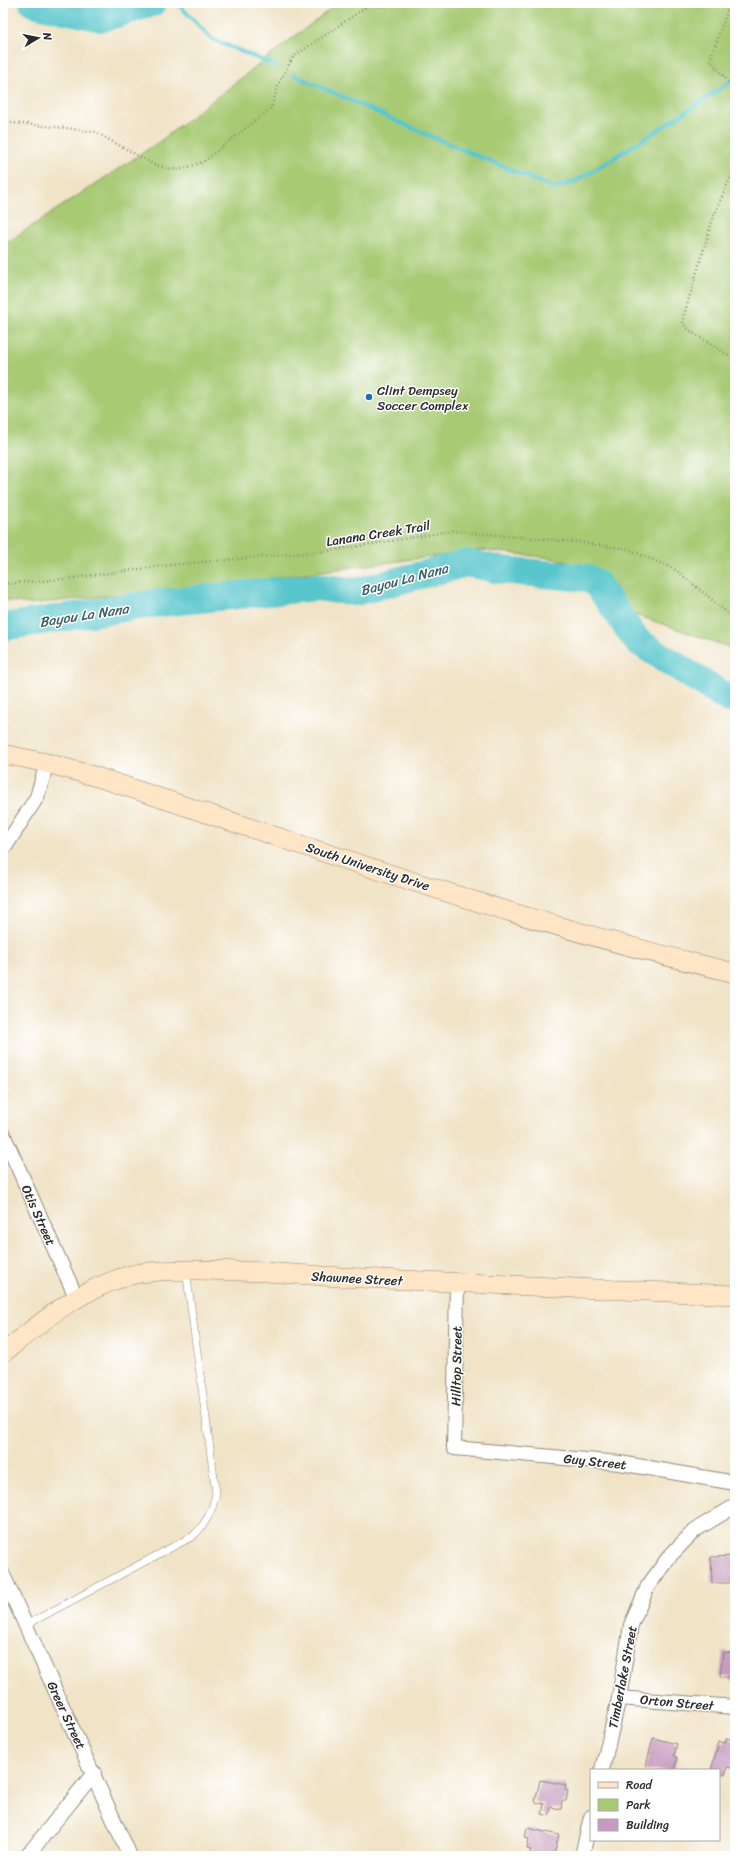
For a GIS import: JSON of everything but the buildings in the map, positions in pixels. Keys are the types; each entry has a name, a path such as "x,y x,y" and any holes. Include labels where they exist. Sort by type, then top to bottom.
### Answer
{"main road":[{"name":"South University Drive","path":"3,754 48,762 97,777 491,906 648,953 735,973"},
{"name":"Shawnee Street","path":"3,1353 56,1310 76,1297 104,1283 133,1274 161,1271 212,1270 457,1283 735,1295"}],"street":[{"path":"3,850 37,797 48,762"},
{"name":"Otis Street","path":"3,1134 76,1297"},
{"name":"Hilltop Street","path":"454,1448 457,1283"},
{"name":"Guy Street","path":"454,1448 620,1463 735,1483"},
{"name":"Timberlake Street","path":"602,1769 619,1698 631,1625 648,1586 669,1557 695,1530 735,1506"},
{"name":"Greer Street","path":"3,1575 94,1773 130,1856"},
{"name":"Orton Street","path":"619,1698 735,1707"},
{"path":"27,1856 94,1773"},
{"path":"582,1856 590,1821"}],"lane":[{"path":"26,1625 192,1536 201,1528 210,1516 216,1494 186,1270"}],"path":[{"path":"3,122 95,132 155,165 179,170 191,167 203,162 271,108 279,83 293,57 372,3"},
{"path":"730,3 710,60 734,88"},
{"path":"735,167 714,215 684,315 683,324 693,333 735,359"},
{"name":"Lanana Creek Trail","path":"3,584 64,579 170,565 329,552 452,531 577,542 628,549 676,570 735,619"}],"green space":[{"name":"Clint Dempsey Soccer Complex","path":"338,3 735,3 735,650 636,615 598,570 551,558 481,550 234,583 30,604 3,600 3,245 159,142"}],"waterway":[{"path":"33,3 102,18 152,3"},
{"path":"177,3 212,39 276,66"},
{"path":"294,75 428,135 554,188 563,186 590,173 680,116 735,78"},
{"name":"Bayou La Nana","path":"3,627 150,604 317,587 355,592 467,563 501,570 587,578 597,584 637,641 729,699 735,700"}],"place":[{"name":"Clint Dempsey Soccer Complex","path":"369,397"}]}
